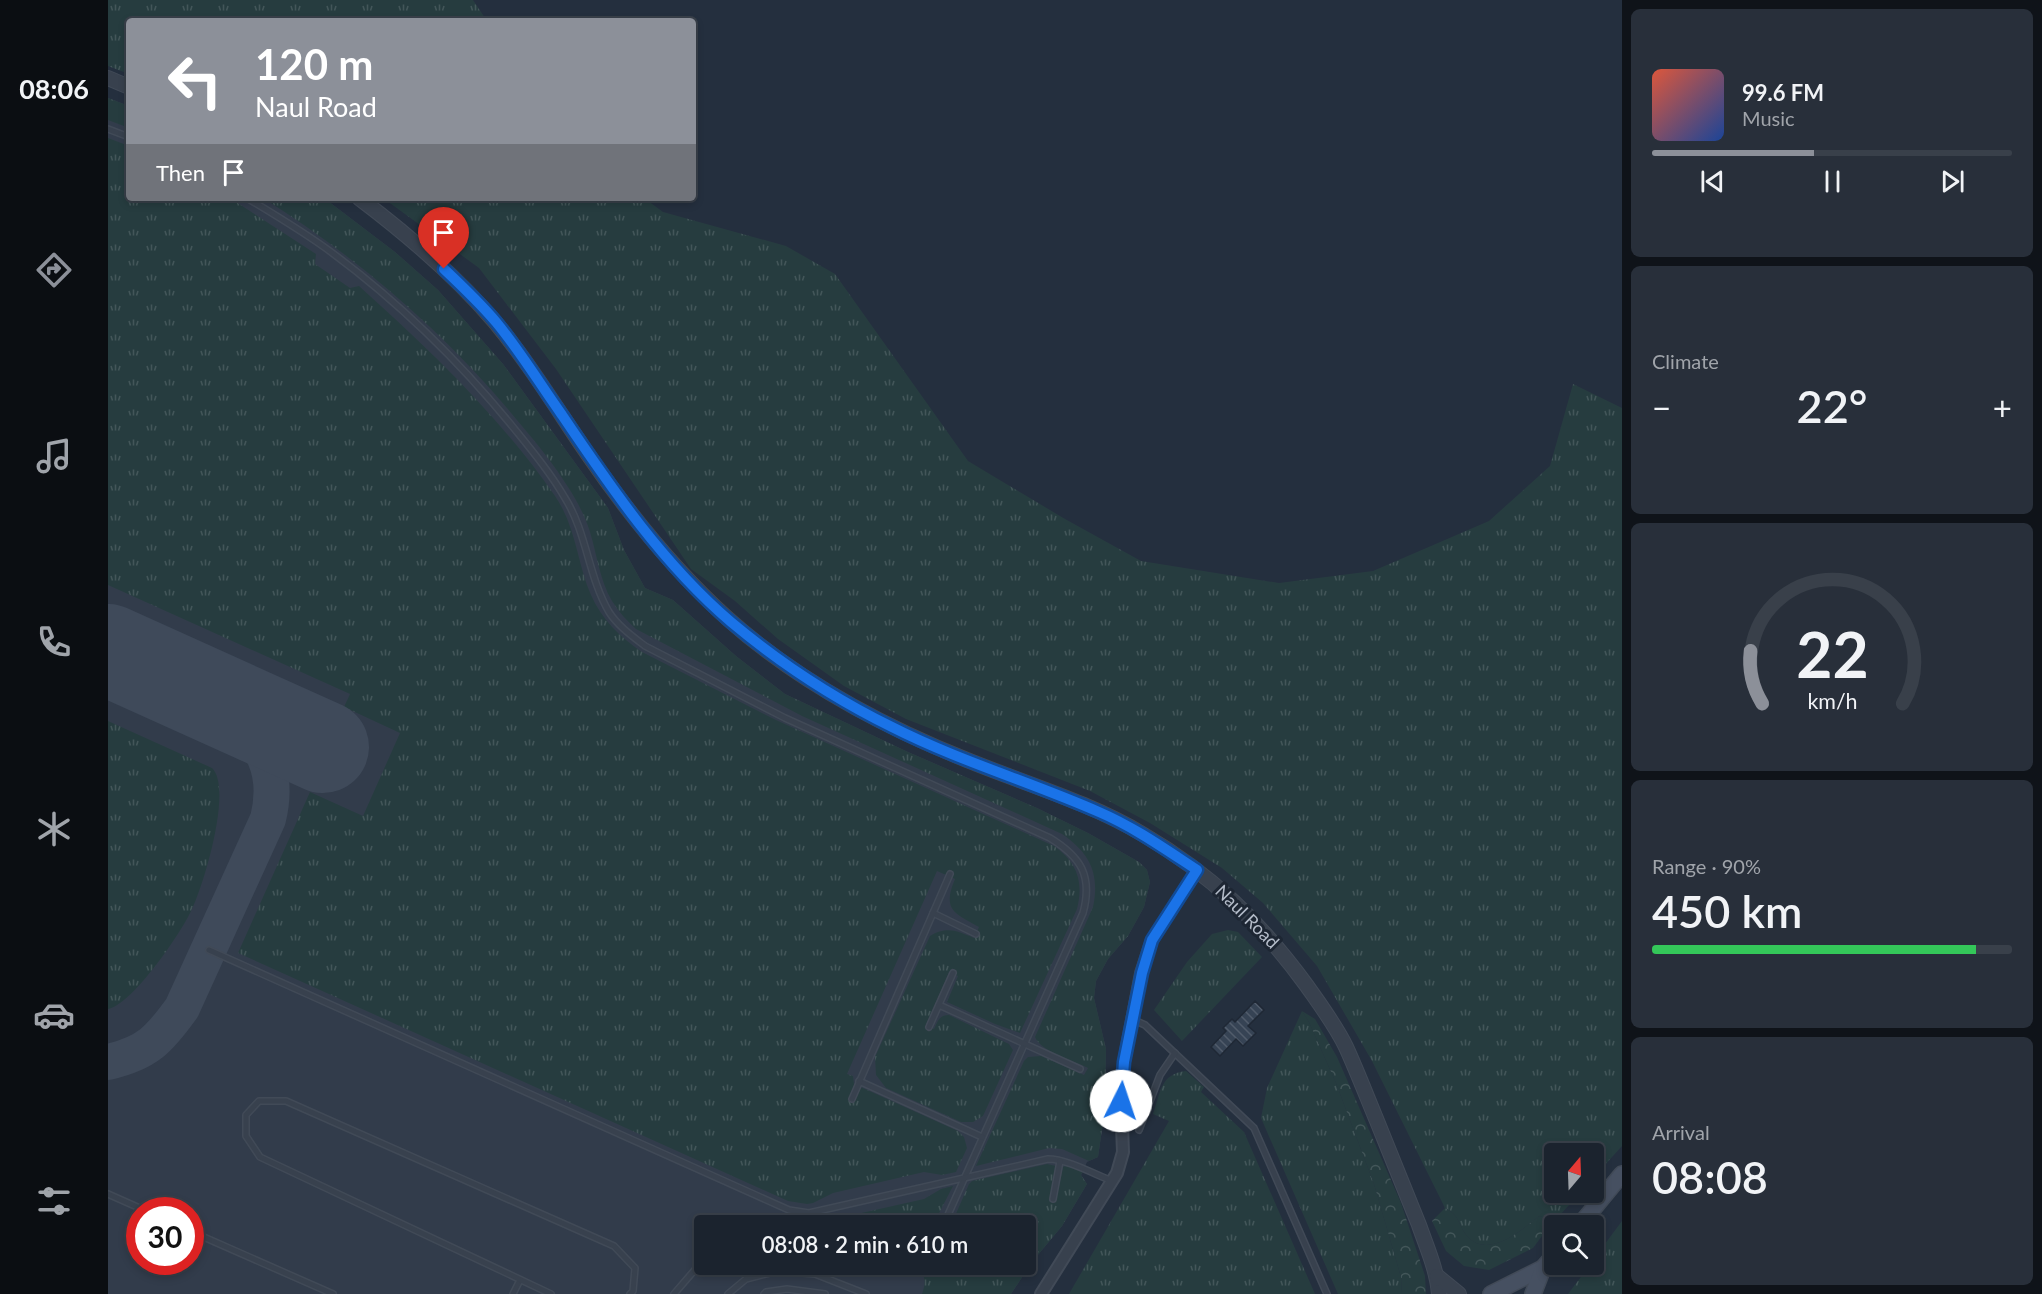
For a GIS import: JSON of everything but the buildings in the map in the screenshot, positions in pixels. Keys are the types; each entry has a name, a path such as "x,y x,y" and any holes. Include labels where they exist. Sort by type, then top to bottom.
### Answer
{"main road":[{"path":"1588,1215 1622,1174"},
{"path":"1491,1294 1543,1268"},
{"path":"1533,1294 1543,1268"}],"street":[{"path":"108,78 126,86"},
{"name":"Naul Road","path":"363,201 398,227 431,257 470,294 497,324 660,551 731,621 776,657 830,692 892,727 963,759 1100,812 1143,834 1197,870 1247,913 1269,937 1321,1006 1345,1044 1404,1187 1437,1276 1439,1294"},
{"path":"1041,1294 1117,1173 1123,1152 1121,1101 1124,1062 1142,973 1152,940 1197,870"},
{"path":"1437,1276 1459,1294"}],"lane":[{"path":"108,129 126,136"},
{"path":"252,201 331,252 387,297 456,362 498,408 548,471 566,498 578,520 601,594 610,614 626,632 645,646 785,718 1050,838 1067,848 1079,861 1086,878 1088,896 1083,913 948,1215"},
{"path":"852,1099 950,874"},
{"path":"933,913 976,934"},
{"path":"209,950 789,1210 809,1213 1048,1159 1060,1161 1112,1181"},
{"path":"929,1027 953,974"},
{"path":"939,1005 1080,1069"},
{"path":"1132,1019 1145,1025 1254,1128 1327,1294"},
{"path":"1139,1130 1160,1075 1175,1053"},
{"path":"859,1081 982,1137"},
{"path":"550,1294 260,1157 246,1136 246,1115 259,1101 286,1101 614,1246 635,1268 633,1291 630,1294"},
{"path":"1053,1199 1060,1161"},
{"path":"108,1194 126,1202"},
{"path":"204,1237 333,1294"},
{"path":"728,1294 746,1279 778,1270 815,1274 866,1294"},
{"path":"674,1294 694,1271"},
{"path":"513,1294 520,1280"},
{"path":"764,1294 787,1289 825,1294"}],"shaded area":[{"path":"108,98 126,105 126,201 328,201 395,252 438,290 503,364 608,508 624,550 645,588 673,600 736,656 785,694 908,752 1037,808 1088,833 1139,862 1147,870 1150,882 1144,907 1128,936 1108,959 1096,981 1094,998 1106,1049 1105,1109 1098,1157 1087,1162 1081,1175 1087,1184 1062,1226 1036,1257 1036,1215 694,1215 694,1275 1023,1275 1011,1294 108,1294"}],"green space":[{"path":"108,0 473,0 485,18 126,18 126,73 108,66"},
{"path":"108,98 126,105 126,127 108,120"},
{"path":"108,138 126,145 126,201 235,201 316,254 315,264 350,288 359,286 412,335 488,412 555,496 568,520 586,583 595,604 612,627 634,646 776,720 1054,846 1068,859 1079,881 1077,909 1020,1033 947,1002 958,976 949,972 926,1025 934,1029 941,1017 949,1015 1009,1044 1013,1050 983,1116 973,1122 961,1122 886,1088 876,1075 875,1057 930,936 947,930 974,938 979,927 957,914 953,909 950,898 955,879 937,871 847,1074 853,1076 854,1084 958,1131 964,1137 967,1148 956,1172 942,1175 924,1172 833,1193 813,1203 788,1201 238,953 310,792 363,816 400,733 344,707 350,694 108,585"},
{"path":"268,201 328,201 395,252 438,290 503,364 608,508 624,550 645,588 673,600 736,656 785,694 908,752 1037,808 1088,833 1139,862 1147,870 1150,882 1144,907 1128,936 1108,959 1096,981 1094,998 1106,1049 1105,1109 1098,1157 1089,1161 1062,1149 1049,1148 976,1166 1024,1061 1028,1057 1041,1056 1084,1075 1088,1068 1050,1051 1035,1037 1093,907 1094,874 1080,849 1062,834 802,716 636,629 620,613 608,593 588,526 571,492 558,471 528,433 494,393 434,330 368,273"},
{"path":"387,201 648,201 663,212 786,246 835,274 968,461 1141,561 1279,583 1373,571 1489,521 1550,466 1573,384 1622,408 1622,1146 1604,1166 1604,1143 1544,1143 1544,1203 1571,1203 1560,1215 1539,1216 1505,1240 1486,1245 1476,1243 1468,1237 1457,1218 1445,1208 1372,1061 1317,966 1263,903 1222,868 1150,823 1090,791 906,719 844,686 778,639 735,601 691,569 556,369 479,268"},
{"path":"108,721 212,768 218,779 219,795 218,815 209,859 187,920 142,982 130,995 108,1009"},
{"path":"1228,930 1238,932 1262,957 1182,1041 1154,1010 1187,962 1212,934"},
{"path":"1302,1011 1336,1083 1374,1184 1401,1277 1402,1294 1338,1294 1261,1118 1267,1088"},
{"path":"1302,1011 1315,1019 1337,1057 1401,1203 1425,1276 1426,1294 1402,1294 1401,1277 1374,1184 1336,1083"},
{"path":"1186,1071 1204,1087 1201,1092 1244,1132 1315,1294 1069,1294 1169,1121 1153,1114 1163,1085 1171,1076"},
{"path":"1047,1164 1056,1166 1051,1200 1056,1200 1063,1167 1083,1171 1081,1175 1087,1184 1062,1226 1036,1257 1036,1215 955,1215 972,1181"},
{"path":"953,1186 938,1215 852,1215 924,1199 941,1189"},
{"path":"1445,1208 1457,1218 1468,1237 1476,1243 1486,1245 1495,1244 1515,1235 1539,1216 1544,1217 1544,1233 1533,1248 1489,1270 1464,1266 1446,1251 1432,1221"},
{"path":"1622,1221 1622,1294 1568,1294 1582,1275 1604,1275 1604,1245"},
{"path":"923,1275 1023,1275 1011,1294 922,1294"}],"taxiway":[{"path":"108,1062 133,1054 151,1044 182,1008 268,819 271,800 269,769 257,743 227,704"}],"runway":[{"path":"108,650 323,747"}],"route":[{"path":"444,269 497,324 660,551 697,590 776,657 830,692 892,727 963,759 1100,812 1143,834 1197,870 1152,940 1142,973 1124,1062 1121,1101"}]}
